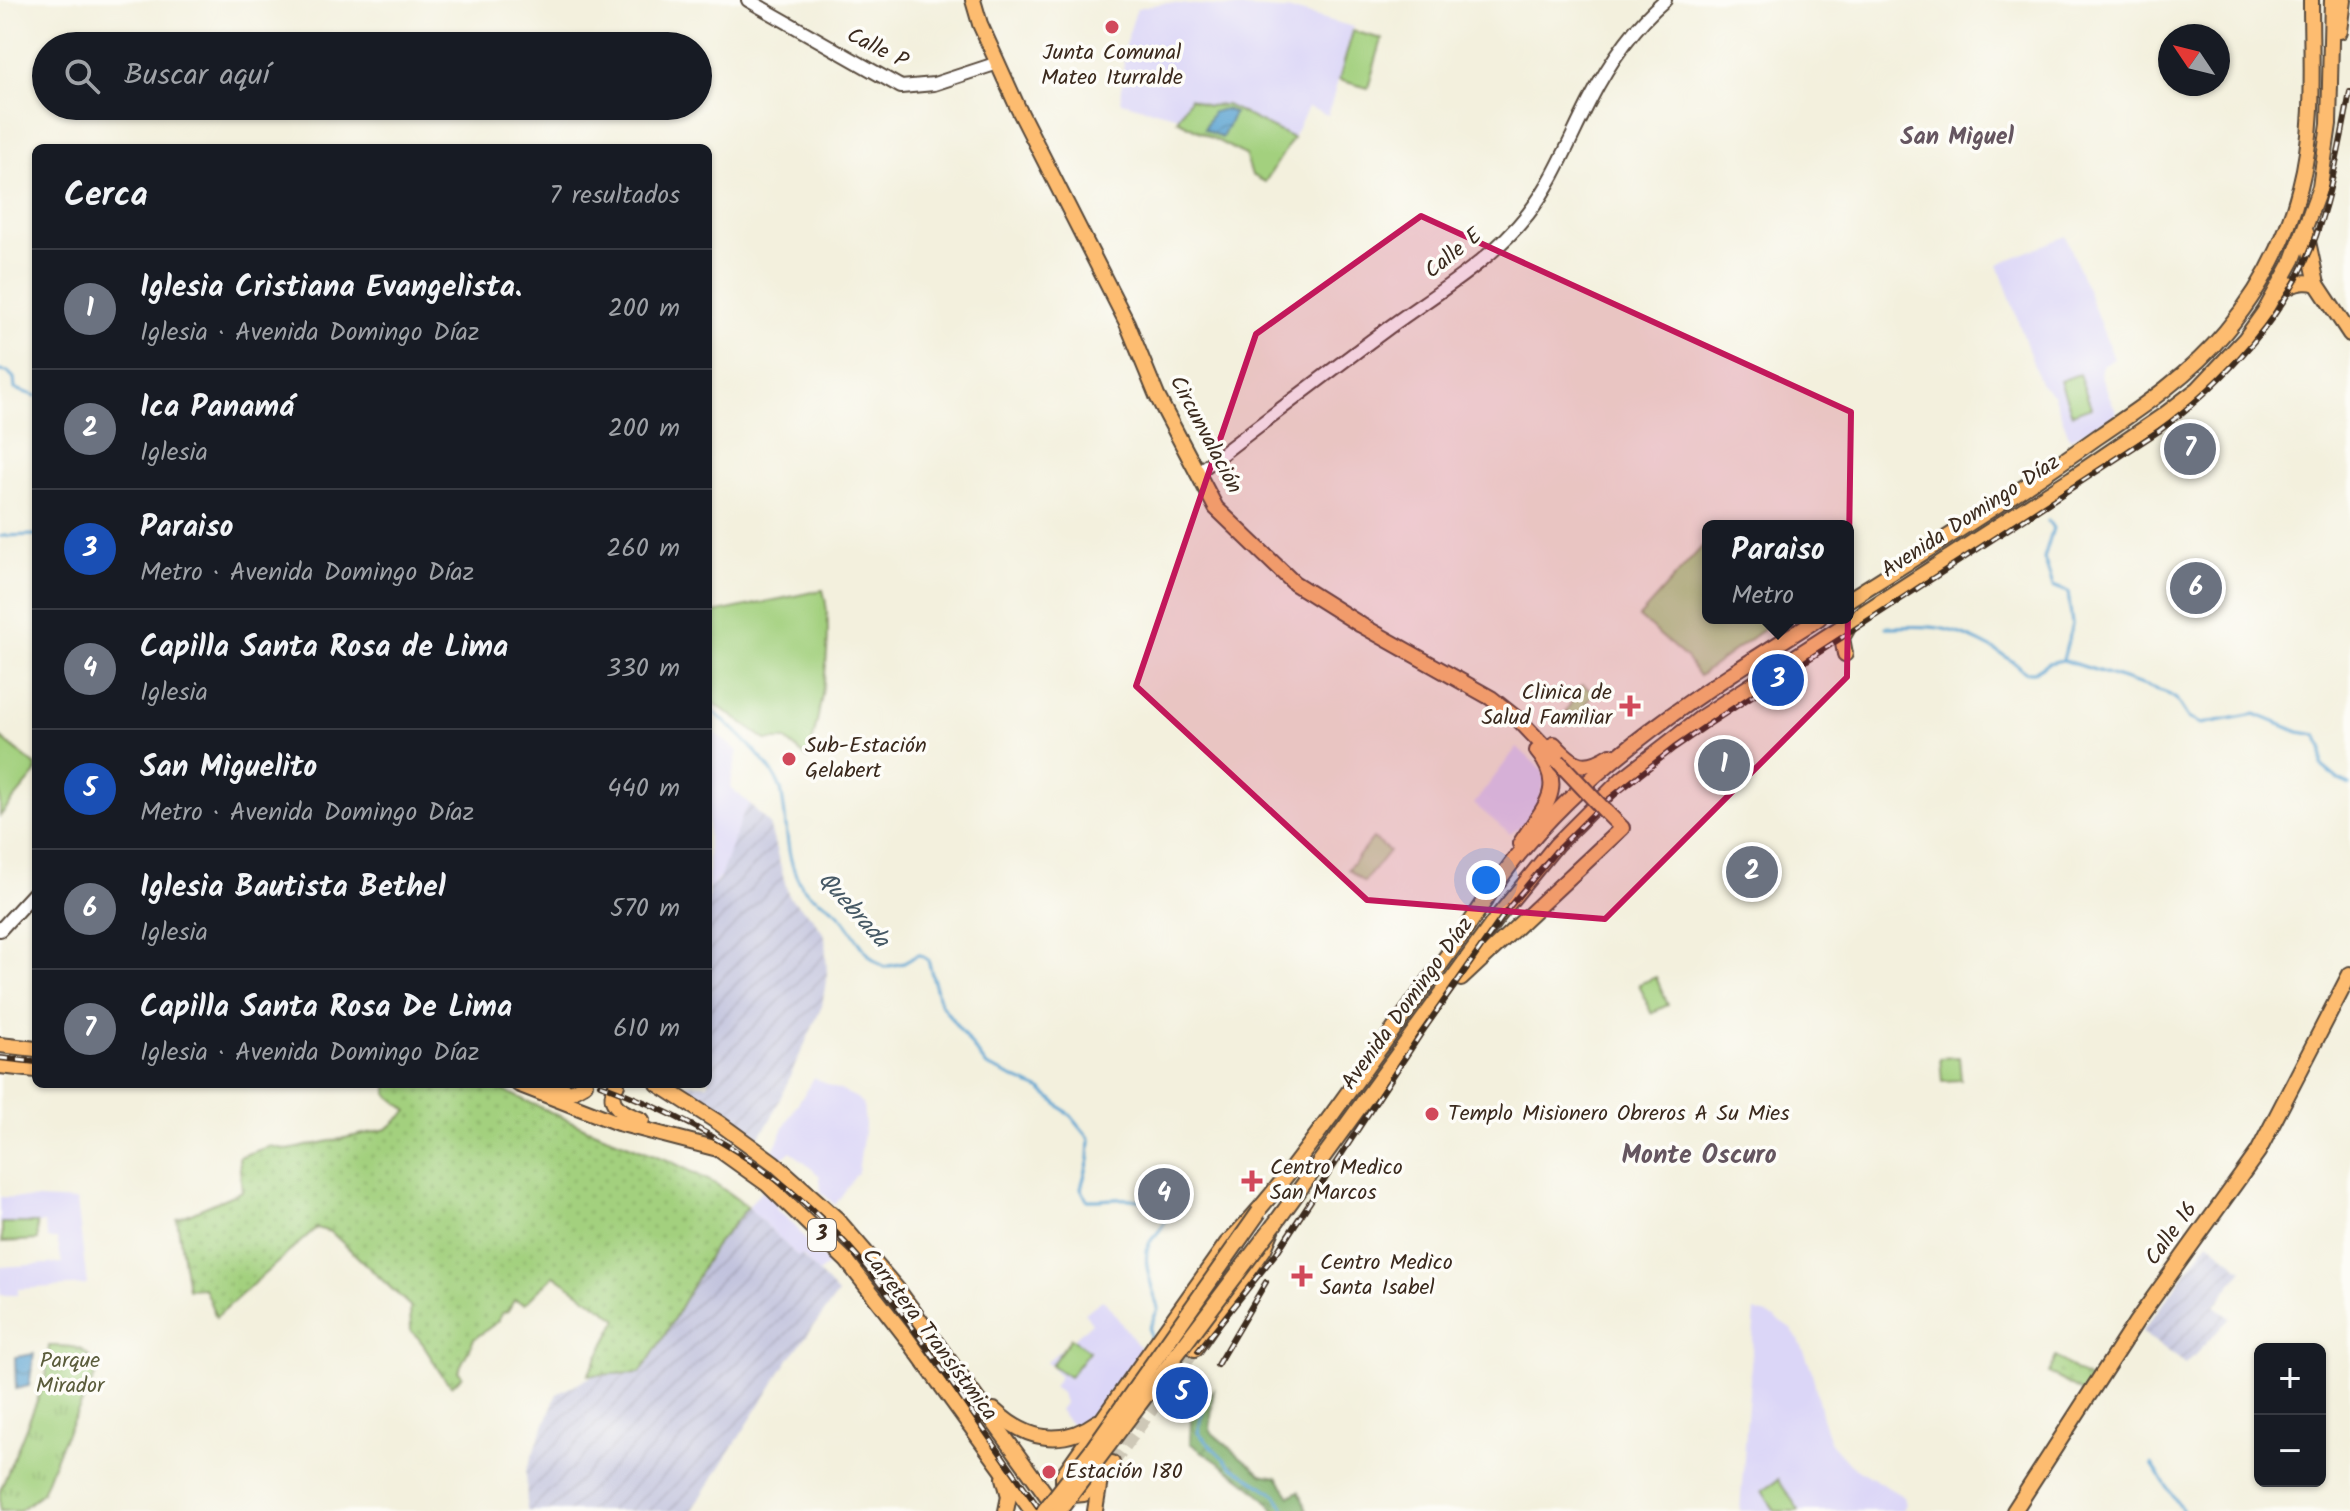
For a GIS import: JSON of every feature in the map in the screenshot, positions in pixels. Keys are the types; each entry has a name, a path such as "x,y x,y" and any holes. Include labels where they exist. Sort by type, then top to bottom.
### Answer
{"main road":[{"name":"Circunvalación","path":"973,0 998,63 1127,323 1157,396 1216,508 1294,583 1334,609 1465,682 1510,712 1622,828 1515,926 1432,1008"},
{"name":"Avenida Domingo Díaz","path":"1854,596 2033,483 2118,423 2189,370 2226,331 2259,285 2276,254 2301,184 2311,114 2310,0"},
{"name":"Avenida Domingo Díaz","path":"1854,618 2164,415 2198,389 2245,339 2276,294 2293,260 2320,187 2332,87 2332,0"},
{"path":"2332,87 2344,0"},
{"path":"2306,228 2317,284 2350,334"},
{"path":"2276,294 2300,282 2317,284"},
{"path":"1854,619 1857,616"},
{"name":"Avenida Domingo Díaz","path":"1044,1511 1111,1423 1259,1212 1516,858 1563,808 1652,730 1692,699 1810,624"},
{"name":"Avenida Domingo Díaz","path":"1059,1511 1535,870 1622,779 1702,717 1845,624"},
{"path":"1845,654 1842,638 1848,624"},
{"path":"1420,657 1500,694 1526,714 1563,754 1581,765 1602,761 1630,739 1652,730"},
{"path":"1420,657 1446,679 1478,697 1508,720 1529,740 1549,767 1552,790 1545,807 1519,845 1516,858"},
{"name":"Calle 16","path":"2014,1511 2136,1322 2258,1152 2350,974"},
{"path":"0,1045 32,1049"},
{"path":"0,1066 32,1070"},
{"name":"Carretera Transístmica","path":"528,1088 618,1123 718,1149 767,1184 847,1261 1032,1511"},
{"path":"558,1088 571,1092 578,1088"},
{"path":"615,1088 612,1097 615,1106 622,1112 718,1149"},
{"path":"654,1088 701,1111"},
{"name":"Carretera Transístmica","path":"664,1088 774,1163 824,1206 898,1290 1059,1511"},
{"path":"1112,1463 1088,1492 1080,1495 1070,1493 1062,1481 1063,1475 1227,1243 1259,1212"},
{"path":"1195,1349 1264,1249 1274,1225"},
{"path":"976,1394 1010,1424 1045,1438 1066,1437 1083,1431 1114,1405"},
{"path":"999,1467 1009,1496 1006,1511"},
{"path":"1095,1511 1101,1477"}],"street":[{"name":"Calle P","path":"748,0 901,87 934,84 998,63"},
{"name":"Calle E","path":"1197,473 1464,275 1498,245 1528,214 1607,69 1628,40 1665,0"},
{"path":"0,930 32,895"}],"highlighted area":[{"path":"1421,216 1851,412 1847,677 1605,919 1367,900 1136,686 1256,334"}],"shaded area":[{"path":"1165,3 1297,11 1353,27 1328,115 1308,107 1293,138 1226,105 1207,106 1190,98 1179,117 1121,102 1125,45 1137,8"},
{"path":"2066,236 2114,359 2102,365 2100,374 2117,414 2070,439 2053,394 2040,383 1998,264"},
{"path":"712,731 738,751 730,787 752,806 721,877 712,885"},
{"path":"1517,747 1543,771 1545,780 1536,810 1510,834 1474,804"},
{"path":"750,804 769,824 789,897 813,918 825,936 827,974 822,1006 770,1121 758,1138 677,1088 712,1088 712,885 719,880 743,814"},
{"path":"814,1078 855,1097 863,1104 865,1125 858,1172 835,1205 821,1192 820,1176 791,1151 781,1159 771,1154"},
{"path":"762,1189 777,1202 776,1209 795,1225 808,1244 831,1263 818,1273 748,1207"},
{"path":"0,1197 77,1201 87,1285 18,1289 18,1295 0,1295 0,1267 62,1263 57,1239 48,1239 44,1223 0,1224"},
{"path":"748,1207 838,1294 789,1359 692,1511 527,1511 526,1471 557,1394 596,1374 640,1372 663,1338 714,1247"},
{"path":"2208,1242 2243,1269 2215,1306 2230,1318 2186,1364 2142,1332"},
{"path":"1103,1299 1143,1352 1087,1423 1074,1428 1059,1410 1064,1403 1061,1393 1053,1387 1060,1376 1046,1362 1092,1323 1085,1313"},
{"path":"1755,1311 1775,1318 1792,1330 1811,1368 1831,1444 1850,1465 1904,1497 1906,1505 1902,1511 1740,1511"}],"green space":[{"path":"1353,31 1382,39 1368,88 1339,80"},
{"path":"1190,98 1207,106 1226,105 1293,138 1265,182 1252,175 1245,155 1177,120"},
{"path":"2079,374 2091,407 2072,414 2060,381"},
{"path":"1702,547 1702,624 1771,624 1699,676 1686,658 1639,617"},
{"path":"823,590 827,608 827,651 808,759 786,740 766,740 712,702 712,613"},
{"path":"1582,685 1594,692 1578,719 1566,711"},
{"path":"0,737 32,763 32,778 0,816"},
{"path":"1373,838 1389,851 1364,882 1348,869"},
{"path":"1656,977 1668,1005 1651,1013 1639,984"},
{"path":"1959,1057 1961,1080 1942,1081 1940,1058"},
{"path":"387,1088 500,1089 588,1129 670,1161 716,1184 748,1207 714,1247 640,1373 588,1375 618,1319 554,1275 525,1304 514,1300 497,1322 474,1339 458,1371 462,1376 452,1386 411,1331 410,1306 331,1232 316,1228 216,1317 204,1288 188,1289 177,1219 242,1191 239,1157 270,1146 288,1150 387,1129 408,1111 387,1094"},
{"path":"2,1223 37,1223 38,1240 2,1242"},
{"path":"1071,1338 1089,1351 1069,1377 1051,1365"},
{"name":"Parque Mirador","path":"49,1346 73,1347 85,1352 97,1372 60,1447 42,1493 19,1511 0,1511 0,1491 46,1379"},
{"path":"2056,1357 2090,1380 2082,1392 2049,1373"},
{"path":"1213,1390 1210,1431 1261,1474 1277,1477 1290,1496 1299,1491 1307,1511 1274,1511 1249,1485 1190,1443 1191,1419"},
{"path":"1778,1480 1798,1511 1775,1511 1762,1491"}],"water":[{"path":"1225,109 1234,113 1222,138 1204,129 1213,112"},
{"path":"34,1354 29,1386 16,1389 15,1357"}],"waterway":[{"path":"0,371 8,372 14,378 15,389 32,395"},
{"path":"2048,521 2053,528 2044,558 2053,586 2068,592 2072,624 2063,660"},
{"path":"0,536 32,535"},
{"path":"1886,627 1930,627 1954,632 1994,650 2025,672 2034,672 2048,663 2063,660 2165,692 2176,699 2188,718 2201,724 2255,714 2299,732 2317,735 2322,746 2322,766 2350,785"},
{"name":"Quebrada","path":"712,711 750,746 777,780 792,864 802,886 837,912 869,955 884,967 904,963 919,954 928,960 940,1003 987,1066 1041,1090 1071,1116 1090,1139 1089,1160 1081,1188 1087,1200 1138,1200 1167,1217 1147,1251 1147,1268 1158,1309 1149,1329 1151,1340"},
{"name":"Quebrada","path":"1194,1381 1203,1409 1198,1433 1231,1466 1275,1494 1286,1511"},
{"path":"2152,1464 2183,1511"}],"tunnel":[{"path":"1112,1463 1195,1349"}],"railway":[{"path":"1198,1351 1277,1252 1420,1035 1510,906 1556,851 1604,803 1706,726 2159,431 2230,368 2271,319 2304,265 2327,200 2350,92"},
{"path":"0,1058 32,1062"},
{"path":"610,1088 661,1109 746,1157 822,1219 890,1296 1041,1511"},
{"path":"1217,1365 1266,1282"}],"place":[{"name":"Junta Comunal Mateo Iturralde","path":"1112,27"},
{"name":"Capilla Santa Rosa De Lima","path":"2190,449"},
{"name":"Iglesia Bautista Bethel","path":"2196,588"},
{"name":"Paraiso","path":"1778,680"},
{"name":"Clinica de Salud Familiar","path":"1630,706"},
{"name":"Sub-Estación Gelabert","path":"789,759"},
{"name":"Iglesia Cristiana Evangelista.","path":"1724,765"},
{"name":"Ica Panamá","path":"1752,872"},
{"name":"Templo Misionero Obreros A Su Mies","path":"1432,1114"},
{"name":"Centro Medico San Marcos","path":"1252,1181"},
{"name":"Capilla Santa Rosa de Lima","path":"1164,1194"},
{"name":"Centro Medico Santa Isabel","path":"1302,1276"},
{"name":"San Miguelito","path":"1182,1393"},
{"name":"Estación 180","path":"1049,1472"}],"district":[{"name":"San Miguel","path":"1957,137"},
{"name":"Monte Oscuro","path":"1699,1156"}]}
